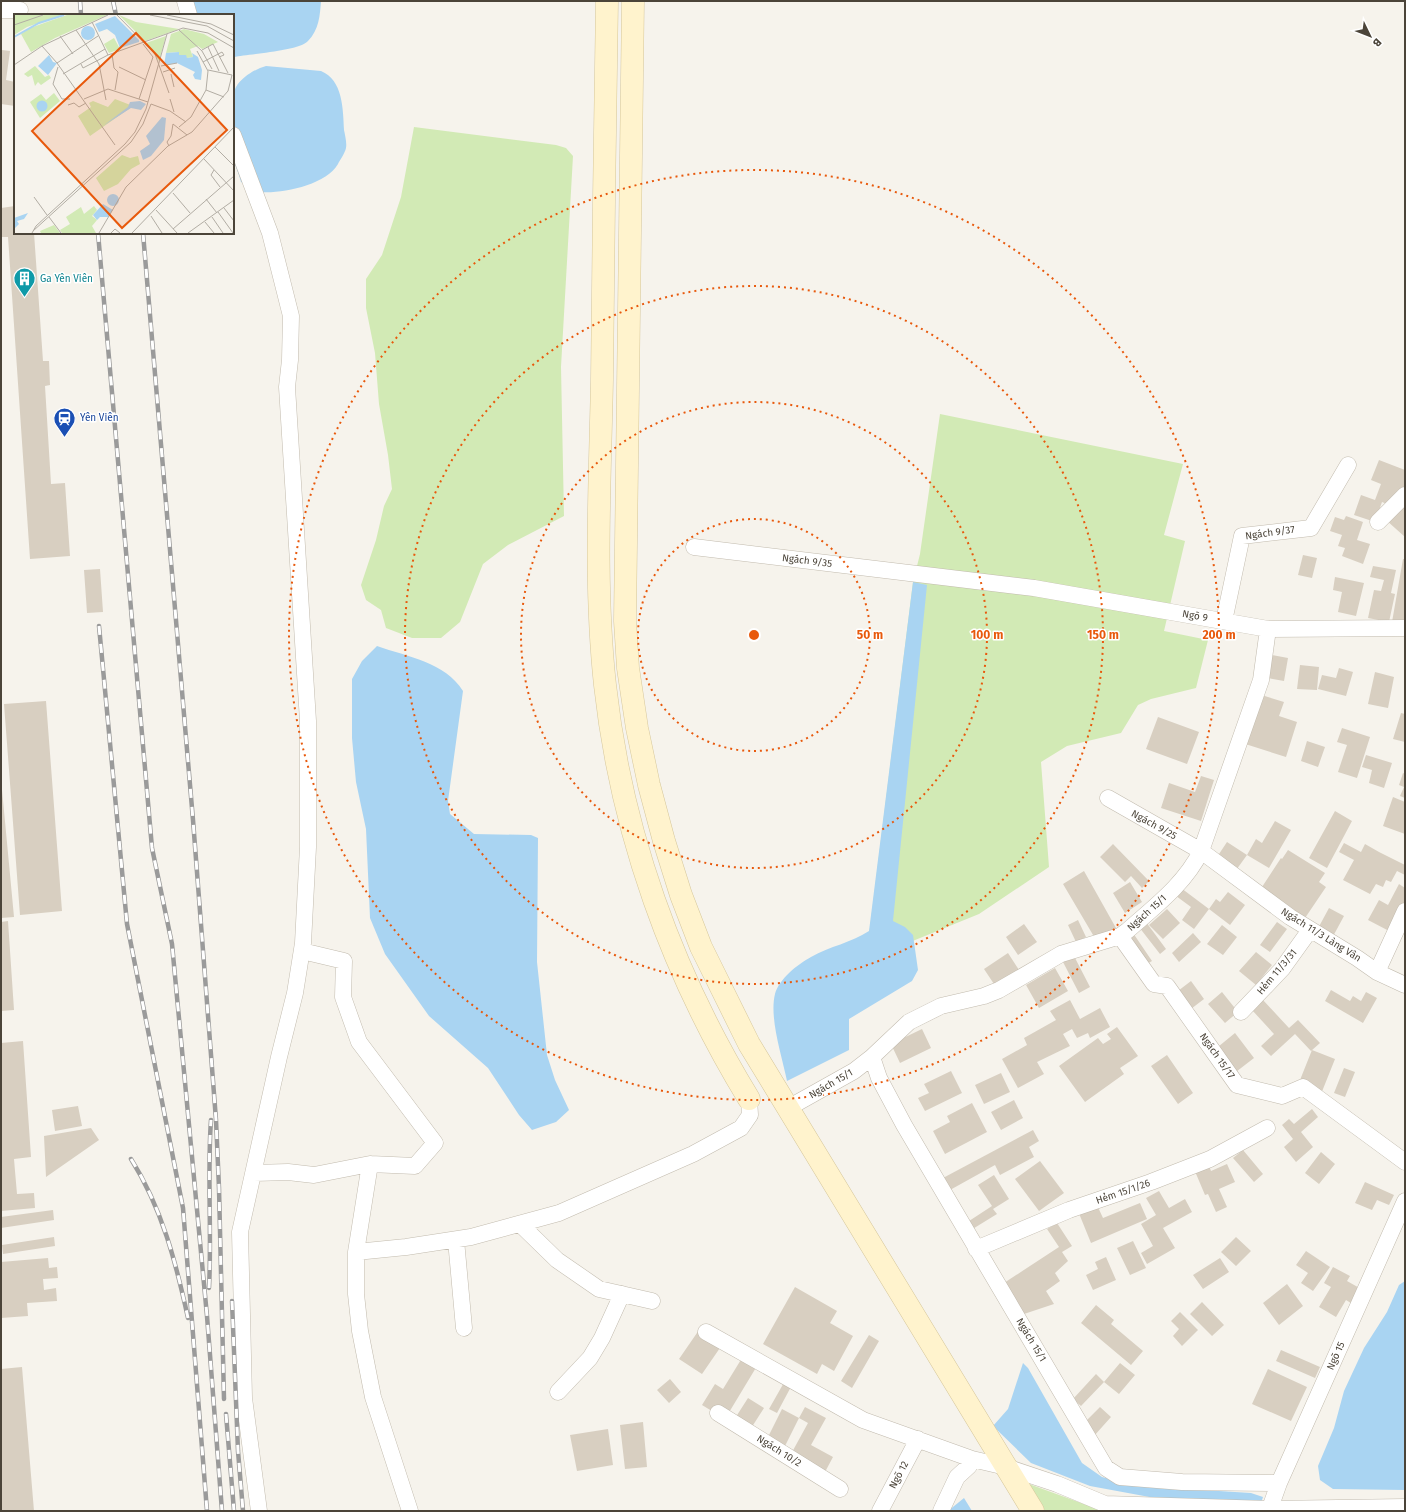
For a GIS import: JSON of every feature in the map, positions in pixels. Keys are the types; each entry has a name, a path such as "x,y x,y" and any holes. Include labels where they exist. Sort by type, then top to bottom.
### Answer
{"street":[{"path":"185,1 189,14"},
{"path":"356,1252 456,1240 559,1213 693,1154 741,1128 750,1115 749,1099 726,1061 703,1018 678,964 655,904 637,843 614,744 605,685 599,593 607,1"},
{"path":"633,1 625,558 626,629 628,668 637,728 662,834 681,896 701,947 726,1001 749,1044 1033,1511"},
{"path":"1,10 20,10"},
{"path":"234,138 270,233 291,316 290,360 286,387 308,721 308,847 302,951 296,993 279,1057 240,1232 244,1398 259,1511"},
{"name":"Ngách 9/37","path":"1224,621 1242,536 1311,528 1348,465"},
{"path":"1378,522 1405,495"},
{"name":"Ngách 9/35","path":"694,547 1034,588"},
{"name":"Ngõ 9","path":"1034,588 1268,629 1405,628"},
{"name":"Ngách 15/1","path":"788,1108 854,1071 872,1058 909,1022 941,1006 984,996 999,990 1061,954 1120,936 1177,885 1194,867 1201,851 1261,680 1268,629"},
{"name":"Ngách 9/25","path":"1108,798 1201,851"},
{"name":"Ngách 11/3 Làng Vân","path":"1201,851 1310,930 1357,958 1377,972 1405,985"},
{"path":"655,904 681,896"},
{"path":"1377,972 1405,911"},
{"name":"Hẻm 11/3/31","path":"1241,1012 1282,969 1310,930"},
{"name":"Ngách 15/17","path":"1120,936 1154,984 1168,986 1237,1084 1282,1096 1302,1087 1405,1162"},
{"path":"254,1173 288,1172 314,1175 370,1164 415,1166 435,1143 359,1042 343,997 344,961 302,951"},
{"name":"Ngách 15/1","path":"872,1058 879,1078 900,1118 1106,1468 1120,1477 1127,1478 1182,1482 1279,1483"},
{"name":"Hẻm 15/1/26","path":"976,1249 1070,1210 1151,1182 1210,1159 1267,1128"},
{"path":"370,1164 356,1252 356,1294 360,1331 373,1397 410,1511"},
{"name":"Ngõ 15","path":"1269,1510 1279,1483 1405,1201"},
{"path":"520,1224 557,1260 599,1289 652,1301"},
{"path":"456,1240 464,1328"},
{"path":"558,1392 590,1358 602,1338 622,1294"},
{"path":"706,1332 863,1420 972,1459 1006,1467 1057,1484 1105,1504 1269,1510 1405,1508"},
{"name":"Ngách 10/2","path":"718,1413 840,1489"},
{"name":"Ngõ 12","path":"880,1511 918,1439"},
{"path":"941,1511 958,1477 969,1466 972,1459"}],"green space":[{"path":"414,127 556,145 566,148 573,156 561,367 564,516 508,545 483,564 460,622 441,638 412,638 386,628 381,610 366,600 361,585 376,540 384,506 392,489 379,404 375,353 366,308 366,279 382,255 401,197"},
{"path":"940,414 1183,464 1164,535 1185,541 1164,631 1208,640 1196,688 1151,699 1138,705 1121,733 1067,746 1041,762 1049,867 979,914 866,960 913,582 920,554"},
{"path":"1029,1484 1103,1511 1045,1511"}],"water":[{"path":"192,1 321,1 317,27 312,37 308,41 285,50 234,57 234,14 195,14"},
{"path":"266,66 321,71 334,81 338,88 342,104 346,148 338,164 324,178 303,187 291,190 269,192 260,192 241,182 234,161 235,91 236,87 242,80 258,69"},
{"path":"913,582 927,585 893,921 905,927 913,935 918,970 912,981 849,1019 849,1050 787,1081 775,1025 774,1004 777,988 790,972 806,960 818,953 855,939 869,931"},
{"path":"377,646 413,657 436,667 455,681 463,691 448,801 450,814 474,834 531,835 538,838 537,962 547,1055 555,1080 569,1110 556,1122 532,1130 519,1115 488,1068 429,1016 385,954 370,918 366,829 356,782 352,738 352,679 362,661"},
{"path":"1405,1281 1405,1490 1333,1489 1320,1480 1318,1466 1334,1428 1344,1391 1364,1348 1387,1312 1399,1285"},
{"path":"1023,1363 1028,1368 1082,1463 1102,1477 1128,1484 1251,1493 1263,1497 1261,1503 1155,1498 1090,1486 1031,1463 993,1426 1008,1409"},
{"path":"964,1498 972,1511 948,1511"}],"building":[{"path":"2,50 10,51 6,80 14,82 14,106 1,104"},
{"name":"Ga Yên Viên","path":"14,206 14,234 34,234 43,361 49,361 50,385 45,386 51,484 65,483 70,556 30,559 8,237 1,237 1,208"},
{"path":"1379,460 1405,470 1405,493 1398,490 1392,506 1382,502 1375,522 1354,515 1361,495 1375,500 1381,484 1371,480"},
{"path":"1405,499 1405,537 1386,520"},
{"path":"1346,516 1363,522 1357,540 1370,544 1363,564 1342,556 1345,548 1338,546 1342,535 1330,531 1335,517 1344,520"},
{"path":"1303,555 1317,558 1312,578 1298,575"},
{"path":"1403,559 1405,559 1405,624 1392,622"},
{"path":"1373,566 1396,570 1391,593 1395,594 1389,622 1368,618 1374,590 1381,591 1384,580 1370,577"},
{"path":"100,569 103,612 87,613 84,570"},
{"path":"1335,577 1364,583 1356,616 1338,612 1342,592 1333,590"},
{"path":"1272,655 1288,658 1284,681 1268,678"},
{"path":"1300,665 1319,667 1317,690 1297,689"},
{"path":"1339,668 1353,672 1346,696 1318,689 1322,675 1336,678"},
{"path":"1375,672 1394,677 1388,708 1368,704"},
{"path":"1255,693 1284,702 1279,716 1297,722 1286,757 1239,742"},
{"path":"46,701 62,911 20,915 4,704"},
{"path":"1401,713 1405,714 1405,742 1393,739"},
{"path":"1158,717 1199,732 1187,764 1146,749"},
{"path":"1342,728 1370,737 1357,778 1338,772 1347,745 1337,742"},
{"path":"1307,741 1325,747 1318,767 1301,761"},
{"path":"1366,755 1392,763 1384,788 1369,783 1372,770 1362,767"},
{"path":"1403,773 1405,774 1405,798 1400,796 1404,787 1399,785"},
{"path":"1201,776 1214,780 1201,821 1161,808 1169,783 1195,792"},
{"path":"1,779 14,917 1,918"},
{"path":"1393,797 1405,802 1405,834 1383,826"},
{"path":"1335,811 1352,821 1327,868 1309,858"},
{"path":"1275,821 1291,830 1269,868 1247,855 1256,839 1262,843"},
{"path":"1227,842 1247,855 1234,873 1215,860"},
{"path":"1344,843 1361,852 1365,844 1405,865 1405,875 1397,871 1391,882 1386,880 1383,887 1376,884 1370,894 1343,880 1354,860 1339,852"},
{"path":"1113,844 1149,881 1142,888 1131,876 1125,882 1100,857"},
{"path":"1288,850 1325,873 1319,882 1326,887 1303,921 1272,901 1275,896 1262,887"},
{"path":"1084,871 1116,928 1096,940 1063,884"},
{"path":"1130,882 1142,902 1125,913 1113,893"},
{"path":"1399,884 1405,888 1405,907 1391,932 1368,920 1379,900 1388,905"},
{"path":"1177,885 1209,909 1194,929 1182,920 1191,907 1172,893"},
{"path":"1228,892 1245,905 1230,925 1209,909 1216,899 1220,902"},
{"path":"1329,908 1344,916 1331,940 1316,932"},
{"path":"1167,909 1180,923 1163,939 1149,925"},
{"path":"1078,920 1086,937 1076,942 1068,925"},
{"path":"8,921 14,1010 1,1011 1,922"},
{"path":"1146,922 1166,949 1160,954 1139,927"},
{"path":"1277,922 1287,929 1270,952 1260,945"},
{"path":"1024,924 1037,942 1018,955 1006,937"},
{"path":"1222,925 1237,937 1223,955 1207,944"},
{"path":"1131,930 1152,961 1142,967 1122,936"},
{"path":"1193,933 1201,942 1179,962 1172,953"},
{"path":"1256,952 1272,965 1256,985 1239,971"},
{"path":"1008,953 1019,970 996,987 984,969"},
{"path":"1074,956 1090,987 1079,993 1063,962"},
{"path":"1055,968 1068,991 1039,1008 1026,985"},
{"path":"1191,981 1204,999 1187,1012 1174,994"},
{"path":"1331,990 1350,1001 1353,996 1361,1001 1366,992 1377,998 1363,1023 1325,1001"},
{"path":"1222,992 1238,1012 1225,1023 1208,1004"},
{"path":"1070,1000 1080,1019 1100,1008 1110,1027 1090,1038 1088,1033 1077,1038 1072,1029 1063,1034 1070,1046 1037,1062 1044,1074 1018,1088 1002,1059 1027,1045 1024,1038 1056,1020 1050,1011"},
{"path":"1263,1000 1289,1028 1298,1020 1320,1043 1311,1051 1295,1034 1271,1056 1261,1046 1274,1034 1252,1010"},
{"path":"1117,1027 1138,1056 1120,1068 1124,1074 1085,1102 1059,1066 1098,1038 1103,1044 1111,1039 1107,1034"},
{"path":"922,1029 931,1048 900,1063 891,1044"},
{"path":"1235,1033 1254,1058 1232,1075 1213,1051"},
{"path":"23,1041 31,1157 14,1159 17,1194 34,1193 35,1208 1,1211 1,1043"},
{"path":"1312,1050 1335,1059 1321,1094 1298,1085"},
{"path":"1167,1055 1193,1093 1178,1104 1151,1066"},
{"path":"1344,1068 1355,1072 1345,1097 1334,1093"},
{"path":"951,1071 962,1093 925,1111 918,1098 929,1093 924,1084"},
{"path":"1001,1073 1010,1092 984,1104 975,1085"},
{"path":"1014,1100 1023,1118 1001,1130 991,1112"},
{"path":"972,1103 987,1132 945,1154 933,1131 950,1122 947,1116"},
{"path":"78,1106 82,1126 55,1131 52,1110"},
{"path":"1312,1109 1318,1117 1301,1132 1313,1147 1296,1162 1284,1147 1293,1139 1282,1125 1289,1119 1294,1124"},
{"path":"91,1128 99,1140 46,1177 44,1136"},
{"path":"1033,1130 1039,1141 1029,1147 1034,1157 1000,1175 995,1165 950,1190 943,1178"},
{"path":"1243,1150 1263,1174 1254,1182 1233,1158"},
{"path":"1321,1152 1335,1164 1319,1184 1305,1173"},
{"path":"1040,1161 1064,1193 1039,1211 1015,1179"},
{"path":"1208,1163 1211,1171 1227,1164 1235,1182 1219,1189 1227,1207 1216,1212 1208,1194 1205,1195 1194,1169"},
{"path":"994,1175 1009,1199 993,1209 997,1214 971,1230 966,1223 992,1206 978,1185"},
{"path":"1365,1182 1394,1195 1389,1205 1377,1200 1372,1210 1355,1203"},
{"path":"1159,1191 1169,1208 1185,1199 1192,1212 1163,1228 1175,1248 1147,1264 1141,1253 1153,1246 1141,1224 1156,1215 1146,1198"},
{"path":"1096,1203 1103,1218 1140,1203 1147,1219 1091,1243 1078,1211"},
{"path":"53,1210 54,1220 1,1228 1,1217"},
{"path":"1057,1223 1072,1246 1062,1252 1068,1261 1055,1273 1060,1281 1046,1291 1054,1304 1024,1314 1004,1283 1059,1247 1047,1229"},
{"path":"54,1237 55,1246 3,1254 2,1245"},
{"path":"1236,1237 1251,1251 1236,1266 1221,1252"},
{"path":"1133,1241 1146,1268 1130,1275 1117,1248"},
{"path":"1306,1251 1330,1267 1313,1291 1301,1283 1308,1273 1296,1265"},
{"path":"1106,1257 1116,1280 1093,1290 1086,1275 1098,1269 1095,1262"},
{"path":"48,1258 49,1268 57,1267 58,1278 43,1279 44,1290 56,1288 57,1301 27,1303 28,1316 1,1318 1,1262"},
{"path":"1220,1258 1229,1272 1203,1289 1193,1275"},
{"path":"1333,1267 1350,1276 1347,1281 1363,1290 1354,1305 1346,1300 1336,1317 1319,1307 1331,1287 1324,1283"},
{"path":"1287,1284 1303,1306 1279,1325 1263,1303"},
{"path":"795,1287 837,1311 830,1323 853,1336 834,1371 822,1364 817,1374 763,1344"},
{"path":"1202,1302 1224,1325 1212,1336 1190,1314"},
{"path":"1096,1305 1114,1320 1111,1324 1143,1351 1131,1365 1081,1323"},
{"path":"1180,1312 1198,1330 1182,1346 1173,1336 1179,1329 1171,1321"},
{"path":"699,1330 722,1345 702,1374 679,1359"},
{"path":"869,1335 879,1341 852,1388 841,1381"},
{"path":"1281,1350 1320,1367 1315,1378 1276,1361"},
{"path":"742,1358 757,1366 725,1419 702,1405 715,1384 723,1389"},
{"path":"1120,1363 1135,1375 1119,1394 1104,1382"},
{"path":"22,1367 34,1511 1,1511 1,1369"},
{"path":"1268,1369 1307,1387 1291,1421 1252,1404"},
{"path":"1096,1374 1104,1382 1081,1406 1073,1399"},
{"path":"670,1379 681,1392 669,1403 657,1390"},
{"path":"786,1379 793,1383 777,1413 769,1409"},
{"path":"748,1398 764,1408 748,1433 732,1423"},
{"path":"805,1407 826,1418 811,1445 833,1457 825,1472 791,1454 808,1423 799,1418"},
{"path":"1100,1407 1111,1417 1094,1436 1086,1421"},
{"path":"782,1409 799,1418 784,1448 767,1439"},
{"path":"643,1422 647,1467 625,1469 620,1425"},
{"path":"608,1429 613,1465 577,1471 570,1435"}],"railway":[{"path":"80,1 81,14"},
{"path":"113,1 116,14"},
{"path":"98,234 152,848 172,944 207,1316 222,1511"},
{"path":"143,234 193,820 216,1120 224,1399"},
{"path":"99,626 127,924 183,1208 207,1511"},
{"path":"209,1288 209,1162 211,1120"},
{"path":"131,1159 151,1197 167,1236 188,1318"},
{"path":"232,1301 238,1451 243,1511"},
{"path":"226,1414 234,1511"}],"place":[{"name":"Ga Yên Viên","path":"25,298"},
{"name":"Yên Viên","path":"64,438"}]}
